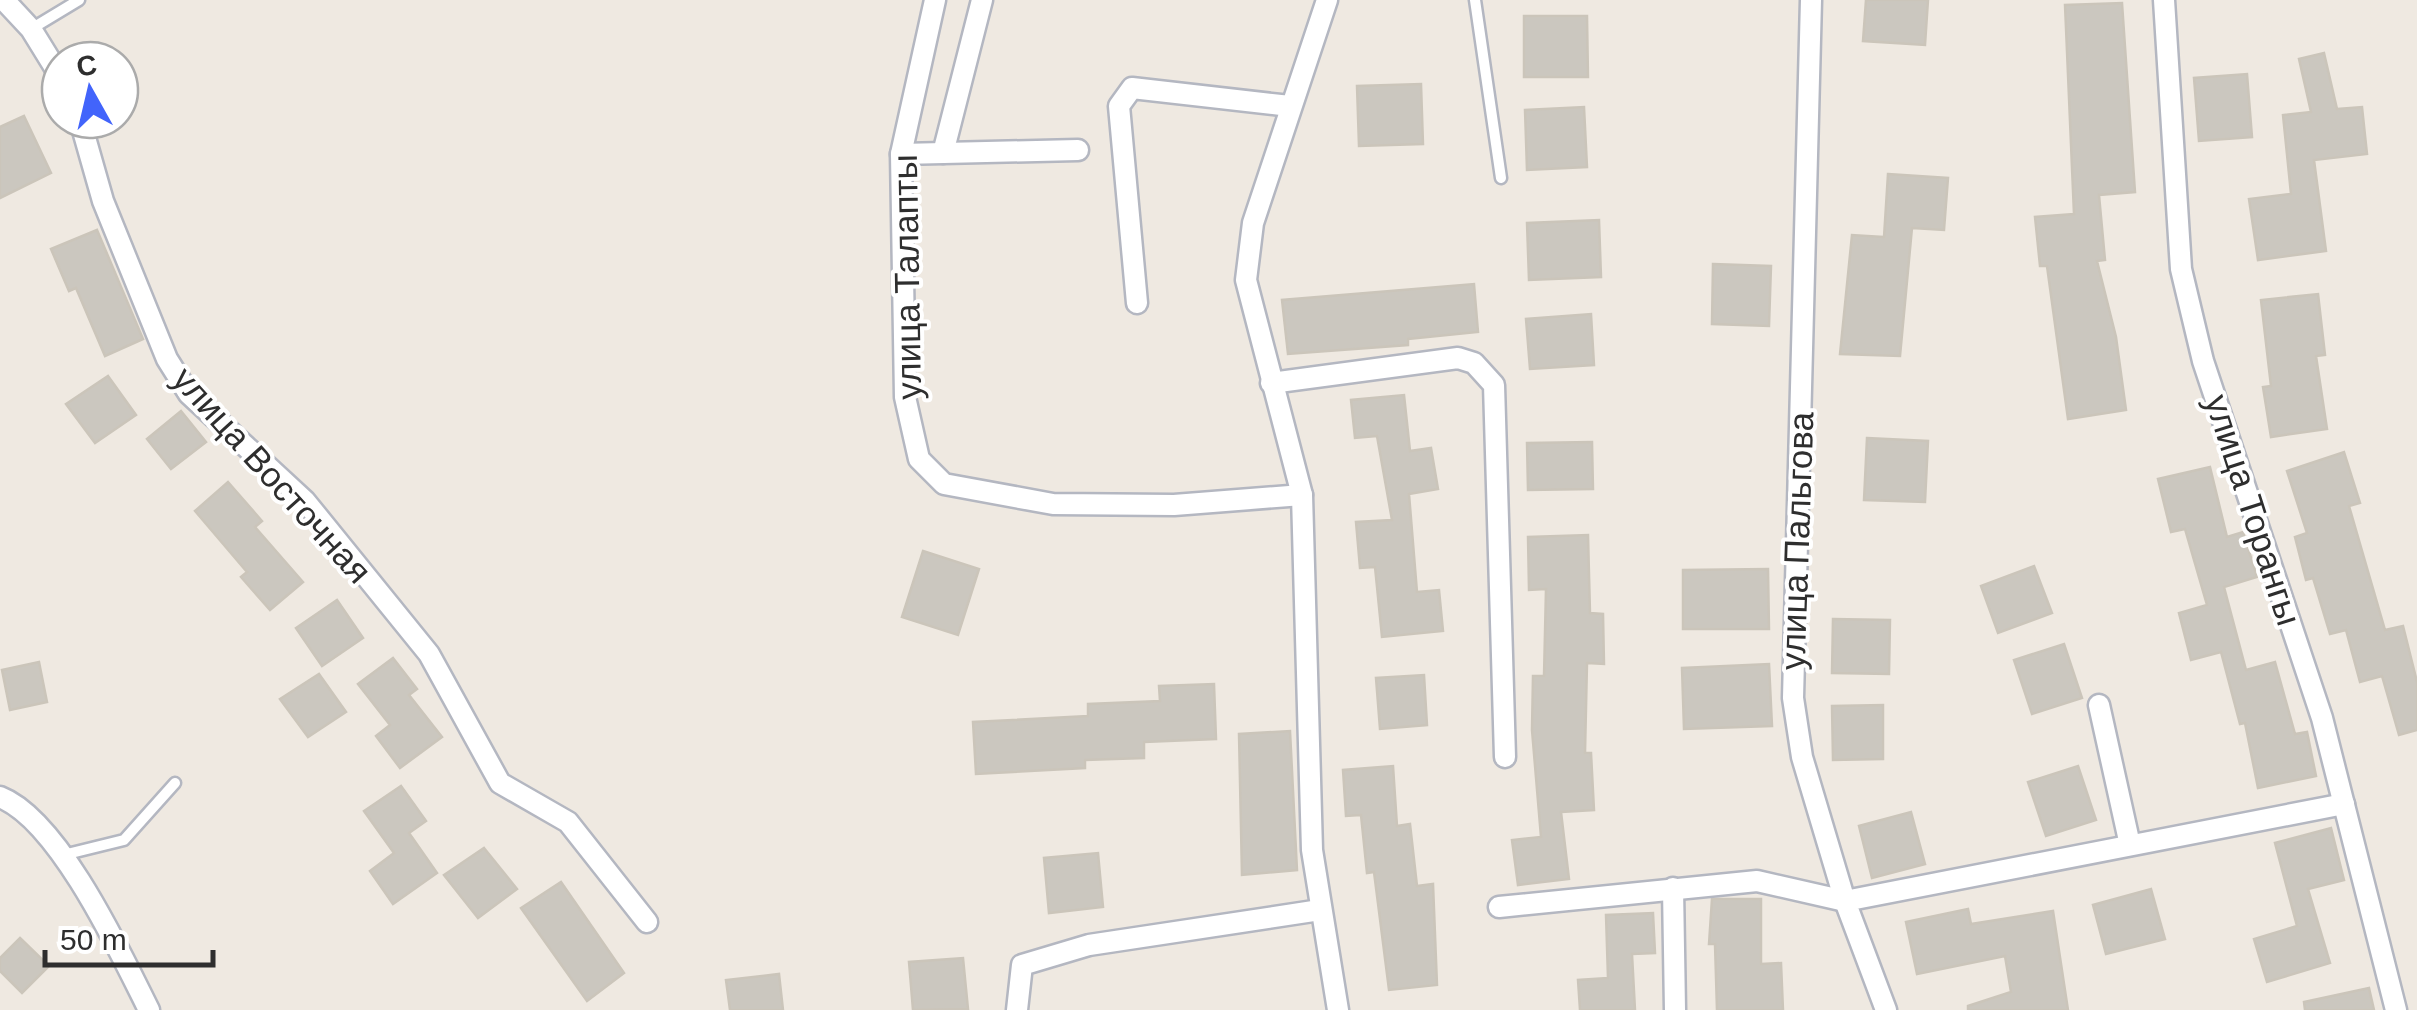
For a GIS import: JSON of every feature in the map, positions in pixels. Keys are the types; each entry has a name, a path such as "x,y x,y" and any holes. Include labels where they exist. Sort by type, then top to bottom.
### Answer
{"street":[{"path":"4,0 40,44"},
{"name":"улица Талапты","path":"935,0 901,154 905,398 919,459 944,484 1079,506 1302,495"},
{"path":"943,153 982,0"},
{"path":"1326,0 1248,242 1248,300 1302,495 1309,794 1320,910 1338,1010"},
{"name":"улица Пальгова","path":"1811,0 1792,698 1802,757 1845,901 1886,1010"},
{"name":"улица Торангы","path":"2164,0 2181,269 2203,361 2322,718 2396,1010"},
{"path":"1137,303 1119,106 1132,88 1290,106"},
{"name":"улица Восточная","path":"86,140 103,201 167,359 189,394 305,502 429,654 500,783 568,822 647,922"},
{"path":"901,154 1078,150"},
{"path":"1271,383 1458,358 1474,363 1494,385 1506,757"},
{"path":"2099,705 2130,845"},
{"path":"0,796 13,802 62,855 114,940 149,1010"},
{"path":"1499,908 1757,880 1845,901 2344,804"},
{"path":"1673,888 1676,1010"},
{"path":"1017,1010 1022,965 1089,945 1320,910"}],"lane":[{"path":"31,30 80,0"},
{"path":"1475,0 1501,178"},
{"path":"62,855 124,840 175,784"}],"building":[{"path":"1866,0 1928,0 1925,45 1863,41"},
{"path":"2122,3 2135,192 2099,195 2105,260 2097,261 2116,337 2126,410 2068,419 2047,266 2040,266 2035,217 2074,214 2065,5"},
{"path":"1524,16 1587,16 1588,77 1524,77"},
{"path":"2324,53 2337,109 2362,107 2367,154 2314,160 2326,251 2258,260 2249,199 2291,194 2283,115 2311,112 2299,59"},
{"path":"2247,74 2252,137 2199,141 2194,78"},
{"path":"1421,84 1423,144 1359,146 1357,86"},
{"path":"1584,107 1587,167 1527,170 1525,110"},
{"path":"24,116 51,173 0,198 0,127"},
{"path":"1888,174 1948,178 1944,230 1912,228 1900,356 1840,354 1852,235 1884,237"},
{"path":"1599,220 1601,277 1529,280 1527,223"},
{"path":"97,230 143,339 105,356 76,288 69,291 51,249"},
{"path":"1713,264 1771,266 1769,326 1712,324"},
{"path":"1474,284 1478,332 1408,339 1408,345 1288,354 1282,300"},
{"path":"2318,294 2325,355 2316,356 2327,429 2271,437 2263,387 2271,386 2261,300"},
{"path":"1591,314 1594,365 1530,369 1526,319"},
{"path":"108,376 136,415 95,443 66,404"},
{"path":"1404,395 1410,451 1431,448 1438,489 1409,494 1417,592 1439,590 1443,631 1382,637 1375,567 1360,568 1356,522 1392,520 1377,436 1355,438 1351,400"},
{"path":"181,411 206,442 171,469 147,439"},
{"path":"1867,438 1928,441 1925,502 1864,500"},
{"path":"1592,442 1593,489 1528,490 1527,443"},
{"path":"2344,452 2360,503 2349,506 2385,630 2403,626 2417,682 2417,730 2399,735 2382,676 2360,682 2346,630 2330,634 2313,578 2306,580 2295,537 2307,533 2287,471"},
{"path":"2210,467 2227,537 2243,532 2257,577 2224,587 2246,670 2275,662 2295,734 2307,732 2316,776 2258,788 2245,723 2240,724 2221,652 2191,660 2179,613 2207,605 2185,529 2171,532 2158,479"},
{"path":"228,482 262,521 255,527 303,582 270,610 241,577 247,572 195,511"},
{"path":"1588,535 1590,613 1603,614 1604,664 1587,663 1585,753 1591,753 1594,810 1561,812 1569,879 1518,885 1512,840 1541,837 1532,730 1533,676 1544,676 1546,589 1529,590 1528,537"},
{"path":"923,551 979,569 958,635 902,617"},
{"path":"2034,566 2052,613 1998,633 1981,586"},
{"path":"1768,569 1769,629 1683,629 1683,570"},
{"path":"337,600 363,638 322,666 296,628"},
{"path":"1833,619 1890,620 1889,674 1832,673"},
{"path":"2064,644 2082,698 2032,714 2014,660"},
{"path":"393,658 417,689 409,695 442,737 400,768 376,736 390,725 358,684"},
{"path":"39,662 47,702 10,710 2,670"},
{"path":"1769,664 1772,726 1684,729 1682,668"},
{"path":"319,674 346,712 308,737 280,699"},
{"path":"1424,675 1427,725 1380,729 1376,678"},
{"path":"1214,684 1216,739 1144,742 1144,758 1085,760 1085,768 976,774 973,722 1088,716 1088,704 1160,701 1159,686"},
{"path":"1883,705 1883,759 1833,760 1832,706"},
{"path":"1290,731 1297,870 1242,875 1239,734"},
{"path":"1393,766 1397,826 1410,824 1417,886 1433,884 1437,985 1389,990 1374,872 1367,873 1361,815 1346,816 1343,770"},
{"path":"2078,766 2096,820 2046,836 2028,782"},
{"path":"401,786 426,821 409,833 437,873 393,904 370,871 394,853 364,811"},
{"path":"1911,812 1925,864 1872,878 1859,826"},
{"path":"2331,828 2344,880 2308,889 2330,963 2267,982 2254,939 2297,926 2275,843"},
{"path":"484,848 517,889 478,918 444,875"},
{"path":"1098,853 1103,907 1049,913 1044,858"},
{"path":"561,882 624,973 587,1001 521,908"},
{"path":"2151,889 2165,939 2106,954 2093,905"},
{"path":"1712,899 1761,899 1761,964 1781,963 1783,1010 1717,1010 1715,944 1709,944"},
{"path":"1968,909 1971,924 2053,911 2068,1010 1968,1010 1968,1006 2011,992 2005,956 1917,974 1906,922"},
{"path":"1653,913 1655,953 1632,954 1635,1010 1580,1010 1578,980 1608,978 1606,915"},
{"path":"20,938 49,966 22,993 0,971 0,958"},
{"path":"963,958 968,1009 913,1010 909,962"},
{"path":"779,974 783,1010 730,1010 726,980"},
{"path":"2369,988 2374,1010 2305,1010 2304,1002"}]}
